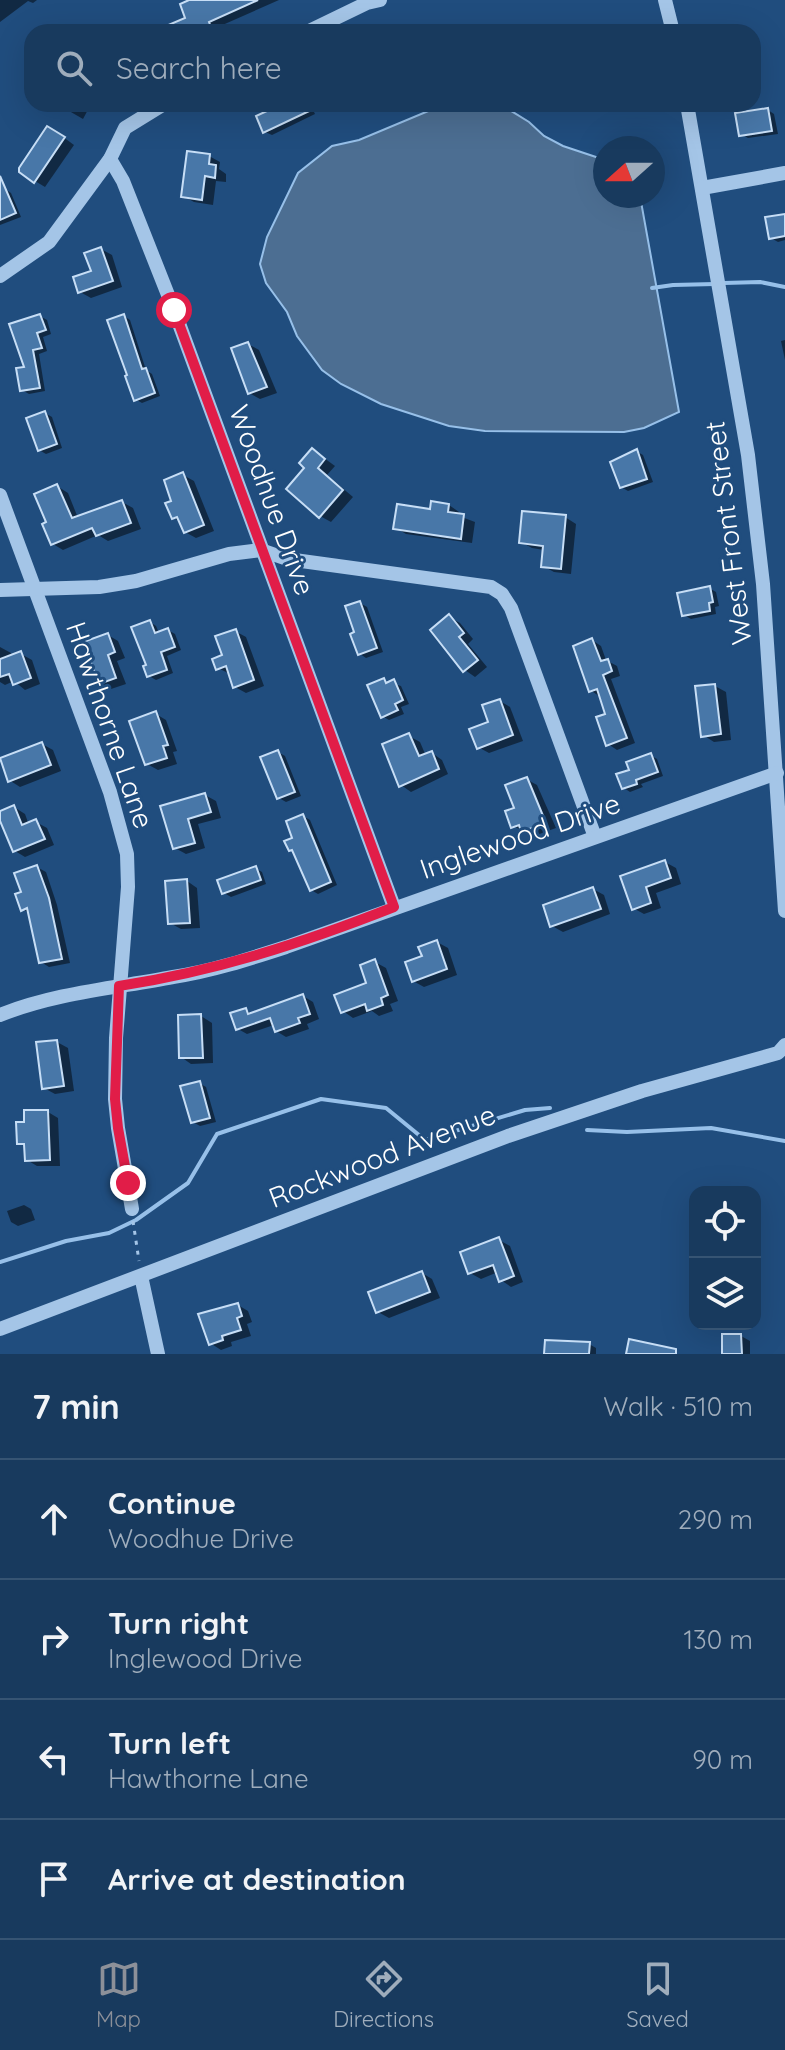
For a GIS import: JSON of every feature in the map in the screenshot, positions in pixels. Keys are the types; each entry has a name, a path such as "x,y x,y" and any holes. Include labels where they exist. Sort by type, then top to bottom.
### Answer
{"street":[{"path":"665,0 671,24"},
{"path":"324,24 371,1"},
{"path":"0,276 49,242 110,159 125,128 151,112"},
{"name":"West Front Street","path":"688,112 748,455 763,584 785,911"},
{"name":"Woodhue Drive","path":"110,159 123,181 174,310 394,907"},
{"path":"702,188 785,173"},
{"name":"Hawthorne Lane","path":"0,495 122,829 127,854 128,887 119,986 115,1099 132,1209"},
{"path":"0,590 99,587 136,581 229,554 261,550 287,559 491,587 502,594 511,608 595,837"},
{"name":"Inglewood Drive","path":"0,1015 49,999 231,964 777,773"},
{"name":"Rockwood Avenue","path":"0,1329 140,1271 508,1136 642,1091 778,1053 785,1045"},
{"path":"140,1271 158,1354"}],"path":[{"path":"132,1209 140,1271"}],"water":[{"path":"426,112 513,112 544,136 593,156 593,208 642,208 679,412 644,428 624,432 485,431 449,426 381,404 341,384 322,370 297,336 287,312 266,283 260,264 267,237 298,173 332,146 359,140"}],"building":[{"path":"189,0 258,0 210,24 171,24 185,18 180,4"},
{"path":"768,108 772,131 739,136 735,113 761,112 761,109"},
{"path":"265,112 307,112 263,133 256,116"},
{"path":"47,126 65,137 34,183 19,172 19,168"},
{"path":"187,151 210,154 209,164 216,165 215,178 205,176 202,200 181,197"},
{"path":"0,176 16,213 0,220"},
{"path":"785,214 785,236 769,239 765,217"},
{"path":"101,247 113,281 78,293 73,277 91,271 84,253"},
{"path":"40,314 46,330 37,333 42,348 33,350 40,388 20,391 16,368 24,367 9,324"},
{"path":"124,314 142,369 146,368 155,393 134,401 107,320"},
{"path":"248,342 267,387 248,394 231,348"},
{"path":"45,411 57,444 38,451 26,418"},
{"path":"312,448 325,459 318,468 343,490 319,518 286,489 304,468 299,463"},
{"path":"637,449 647,479 620,488 610,462"},
{"path":"183,472 204,525 184,533 177,517 172,519 165,503 171,501 164,480"},
{"path":"57,484 72,518 122,500 131,523 96,536 92,528 51,545 42,524 46,522 34,494"},
{"path":"431,501 449,504 448,512 464,514 461,539 393,529 397,504 430,509"},
{"path":"522,511 566,515 561,569 541,567 543,546 519,543"},
{"path":"710,586 713,602 709,603 710,611 682,616 677,593"},
{"path":"360,601 377,648 358,655 345,606"},
{"path":"449,614 464,633 459,637 478,660 463,672 430,630"},
{"path":"150,620 155,633 168,628 175,647 161,652 167,670 147,677 143,666 146,665 131,627"},
{"path":"236,629 254,680 233,688 226,666 216,670 212,659 222,655 215,636"},
{"path":"108,633 115,652 108,655 116,678 99,684 83,642"},
{"path":"592,638 601,661 608,659 612,671 603,675 627,738 606,746 596,717 605,714 597,689 589,692 573,646"},
{"path":"21,651 31,678 13,685 9,674 0,677 0,659"},
{"path":"384,678 386,683 394,679 403,700 395,704 398,710 381,718 367,685"},
{"path":"715,684 721,734 701,737 695,686"},
{"path":"500,699 513,735 477,749 469,729 488,722 482,705"},
{"path":"156,711 168,745 163,746 167,758 145,765 129,721"},
{"path":"409,733 419,756 432,751 439,769 399,787 382,744"},
{"path":"42,742 51,765 8,782 0,758"},
{"path":"278,750 295,792 277,799 260,757"},
{"path":"651,753 658,772 622,789 616,774 629,770 626,762"},
{"path":"527,777 546,823 521,832 519,825 511,828 505,811 514,808 505,785"},
{"path":"205,793 211,812 188,819 195,843 173,849 160,806"},
{"path":"14,805 22,825 36,819 45,839 13,852 0,821 0,811"},
{"path":"303,814 331,882 310,891 292,850 289,851 284,841 292,838 286,821"},
{"path":"665,860 671,878 646,887 651,903 632,910 620,876"},
{"path":"37,865 49,898 62,959 39,963 27,908 21,911 15,894 21,892 14,873"},
{"path":"256,866 261,880 222,894 217,880"},
{"path":"187,879 190,923 168,924 165,881"},
{"path":"593,887 601,909 550,927 543,905"},
{"path":"437,940 447,969 412,982 405,962 422,956 418,947"},
{"path":"375,959 388,995 381,998 383,1005 367,1011 365,1004 341,1013 334,995 366,983 360,965"},
{"path":"303,994 310,1014 298,1018 300,1023 275,1032 270,1018 236,1030 230,1013 246,1008 248,1014"},
{"path":"201,1014 203,1058 179,1058 178,1015"},
{"path":"57,1040 64,1086 42,1089 36,1042"},
{"path":"200,1081 210,1118 191,1123 180,1086"},
{"path":"24,1110 48,1110 50,1160 25,1161 24,1144 17,1144 16,1122 24,1122"},
{"path":"499,1237 514,1276 499,1282 493,1265 468,1274 460,1252"},
{"path":"422,1271 430,1292 376,1313 368,1292"},
{"path":"238,1303 242,1316 237,1318 241,1330 222,1336 223,1340 209,1345 198,1314"},
{"path":"722,1334 741,1334 742,1354 722,1354"},
{"path":"629,1339 676,1349 676,1354 626,1354"},
{"path":"545,1340 590,1342 589,1354 544,1354"}],"waterway":[{"path":"724,283 760,282 785,287"},
{"path":"652,288 715,284"},
{"path":"0,1262 66,1241 109,1233 136,1220 188,1183 217,1134 321,1099 386,1108 425,1140 525,1110 550,1108"},
{"path":"587,1130 627,1132 711,1128 785,1141"}],"route":[{"path":"128,1183 115,1099 119,986 231,964 353,924 394,907 174,310"}]}
